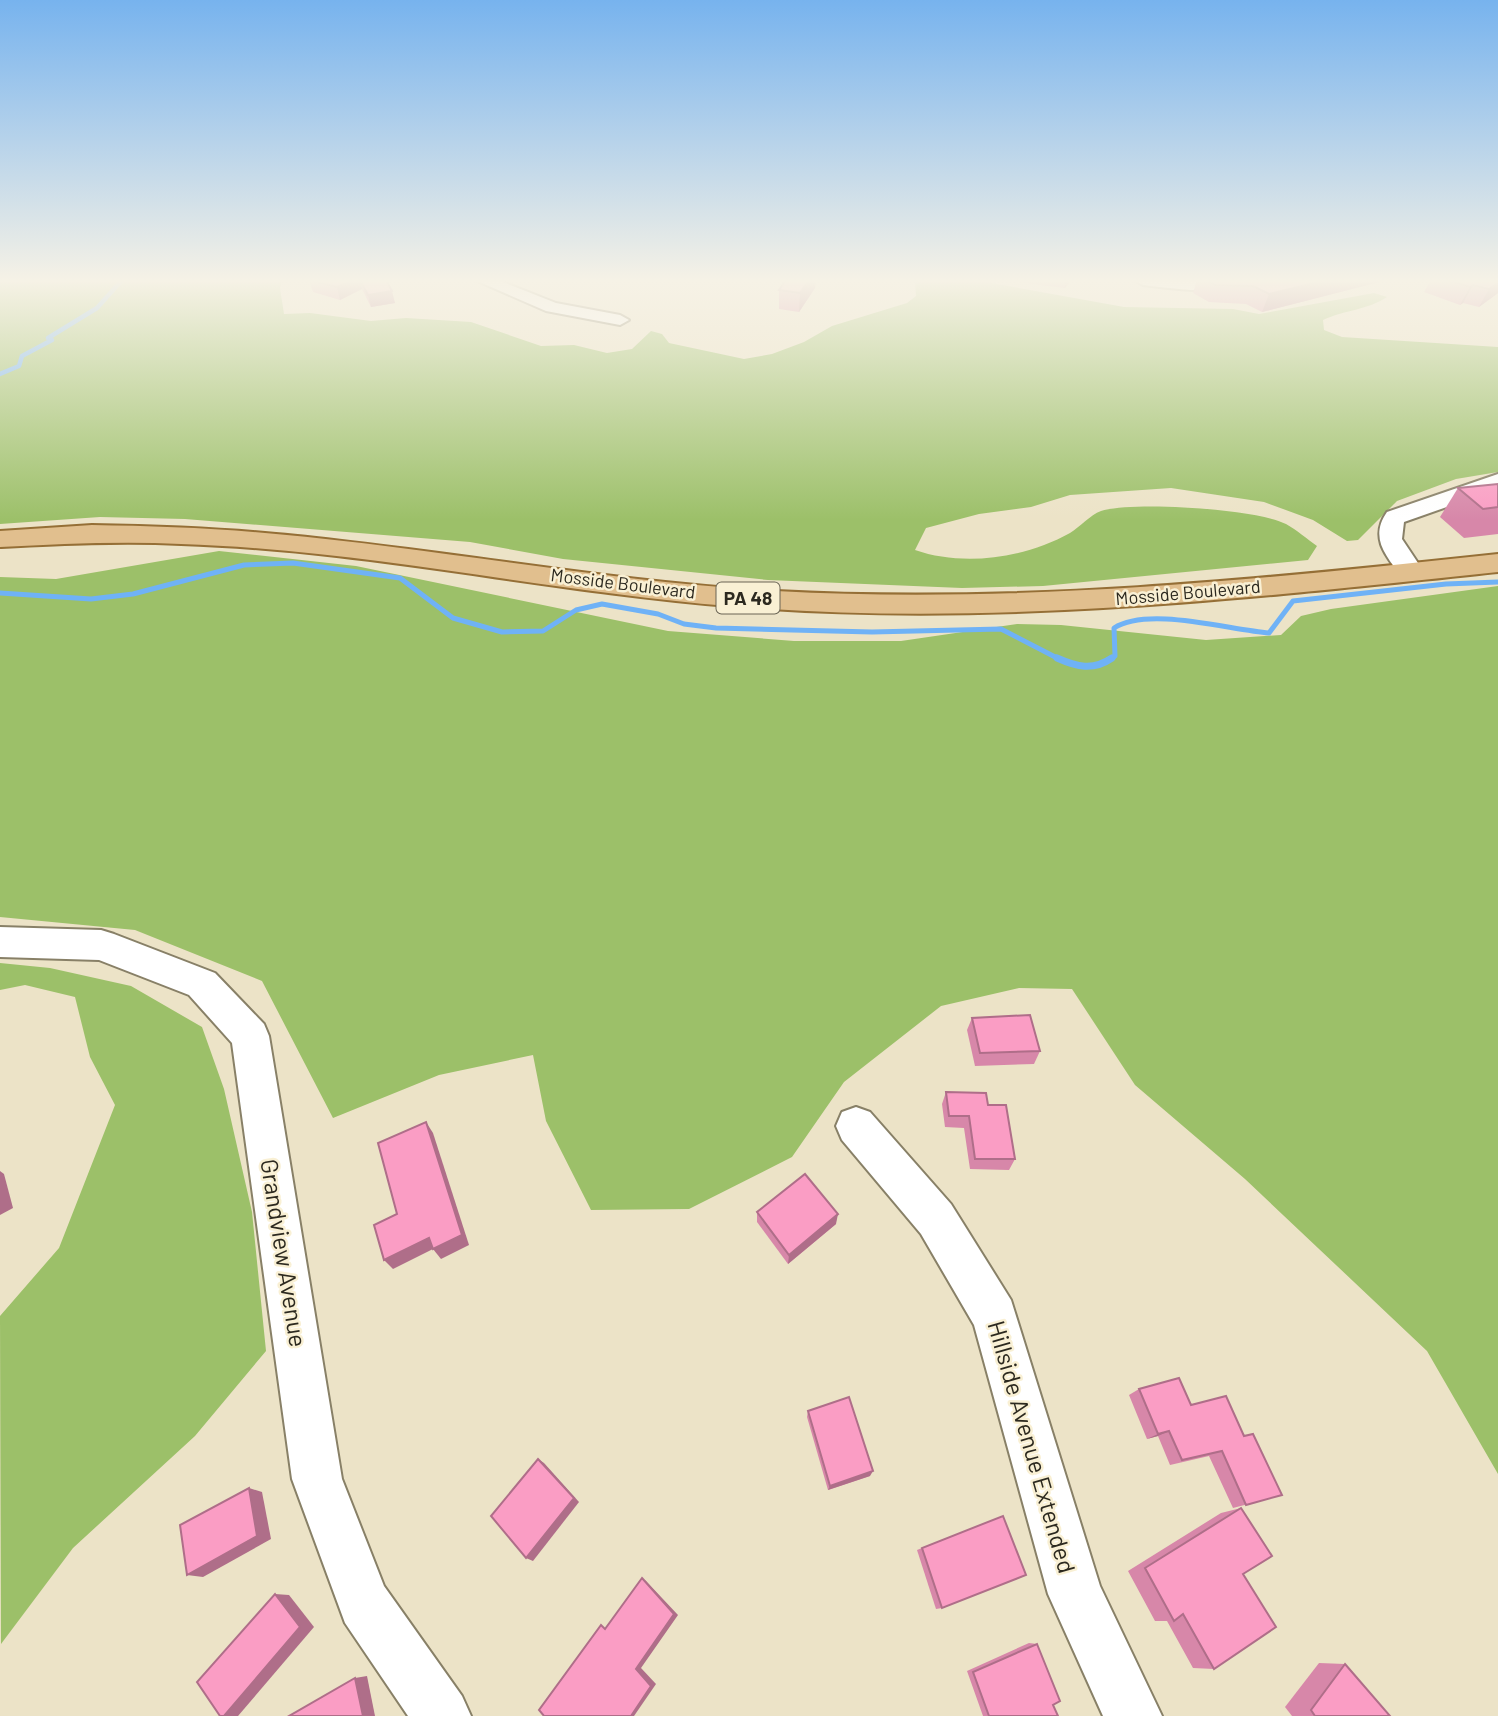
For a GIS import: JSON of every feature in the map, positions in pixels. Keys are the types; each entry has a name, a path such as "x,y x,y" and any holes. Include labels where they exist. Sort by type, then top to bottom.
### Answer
{"main road":[{"name":"Mosside Boulevard","path":"0,539 46,534 165,533 263,538 728,597 971,605 1094,601 1498,563"}],"street":[{"path":"1411,572 1389,540 1389,525 1395,517 1498,481"},
{"name":"Grandview Avenue","path":"0,942 101,945 202,984 250,1036 317,1479 364,1604 442,1716"},
{"name":"Hillside Avenue Extended","path":"856,1126 936,1219 995,1317 1075,1594 1133,1716"}],"green space":[{"path":"0,360 1498,360 1498,472 1456,479 1397,501 1358,540 1347,541 1313,520 1264,502 1171,488 1070,495 1031,507 979,514 926,528 915,550 974,559 1014,554 1052,542 1101,511 1166,507 1250,514 1286,524 1317,546 1308,560 1043,586 962,588 768,580 563,559 470,542 185,519 100,517 0,524"},
{"path":"219,551 356,566 668,631 794,641 901,641 1017,624 1061,625 1206,640 1281,635 1301,616 1331,609 1498,586 1498,1474 1427,1351 1245,1179 1135,1085 1072,989 1019,988 941,1006 844,1082 792,1157 689,1209 591,1210 546,1121 533,1055 439,1075 333,1118 262,981 135,930 0,917 0,577 56,579"},
{"path":"0,963 50,968 131,986 202,1027 224,1089 252,1212 266,1351 195,1436 73,1548 1,1644 0,1316 59,1248 115,1105 90,1057 75,997 25,985 0,990"}],"building":[{"path":"1498,484 1498,507 1483,509 1458,488"},
{"path":"1030,1015 1040,1051 980,1053 972,1018"},
{"path":"946,1092 986,1093 988,1105 1006,1105 1015,1159 975,1159 969,1116 949,1116"},
{"path":"426,1122 462,1235 433,1249 429,1238 384,1260 374,1225 397,1214 378,1143"},
{"path":"805,1174 838,1214 789,1255 757,1212"},
{"path":"1179,1378 1191,1405 1226,1396 1244,1436 1253,1434 1282,1495 1246,1505 1222,1451 1182,1460 1169,1431 1158,1434 1139,1389"},
{"path":"849,1397 873,1471 830,1486 808,1411"},
{"path":"538,1459 574,1498 526,1558 491,1516"},
{"path":"249,1488 257,1536 187,1575 180,1525"},
{"path":"1241,1508 1272,1556 1243,1574 1276,1627 1214,1669 1183,1614 1174,1621 1145,1568"},
{"path":"1003,1516 1026,1575 942,1608 922,1548"},
{"path":"642,1578 674,1614 636,1669 651,1686 631,1716 544,1716 539,1710 601,1625 605,1629"},
{"path":"275,1594 300,1627 224,1716 220,1716 197,1682"},
{"path":"1037,1644 1060,1701 1053,1705 1058,1716 989,1716 973,1672"},
{"path":"1345,1664 1390,1716 1315,1716 1311,1710"},
{"path":"355,1678 363,1716 289,1716"}],"waterway":[{"path":"0,374 19,366 21,360"},
{"path":"0,593 91,599 133,594 244,565 293,563 400,578 453,618 502,632 543,631 576,610 602,604 658,614 684,624 716,628 872,632 1001,629 1058,658"},
{"path":"1112,658 1115,656 1114,628 1129,622 1168,619 1269,633 1293,601 1446,584 1498,582"},
{"path":"1058,658 1071,664 1092,666 1112,658"}]}
